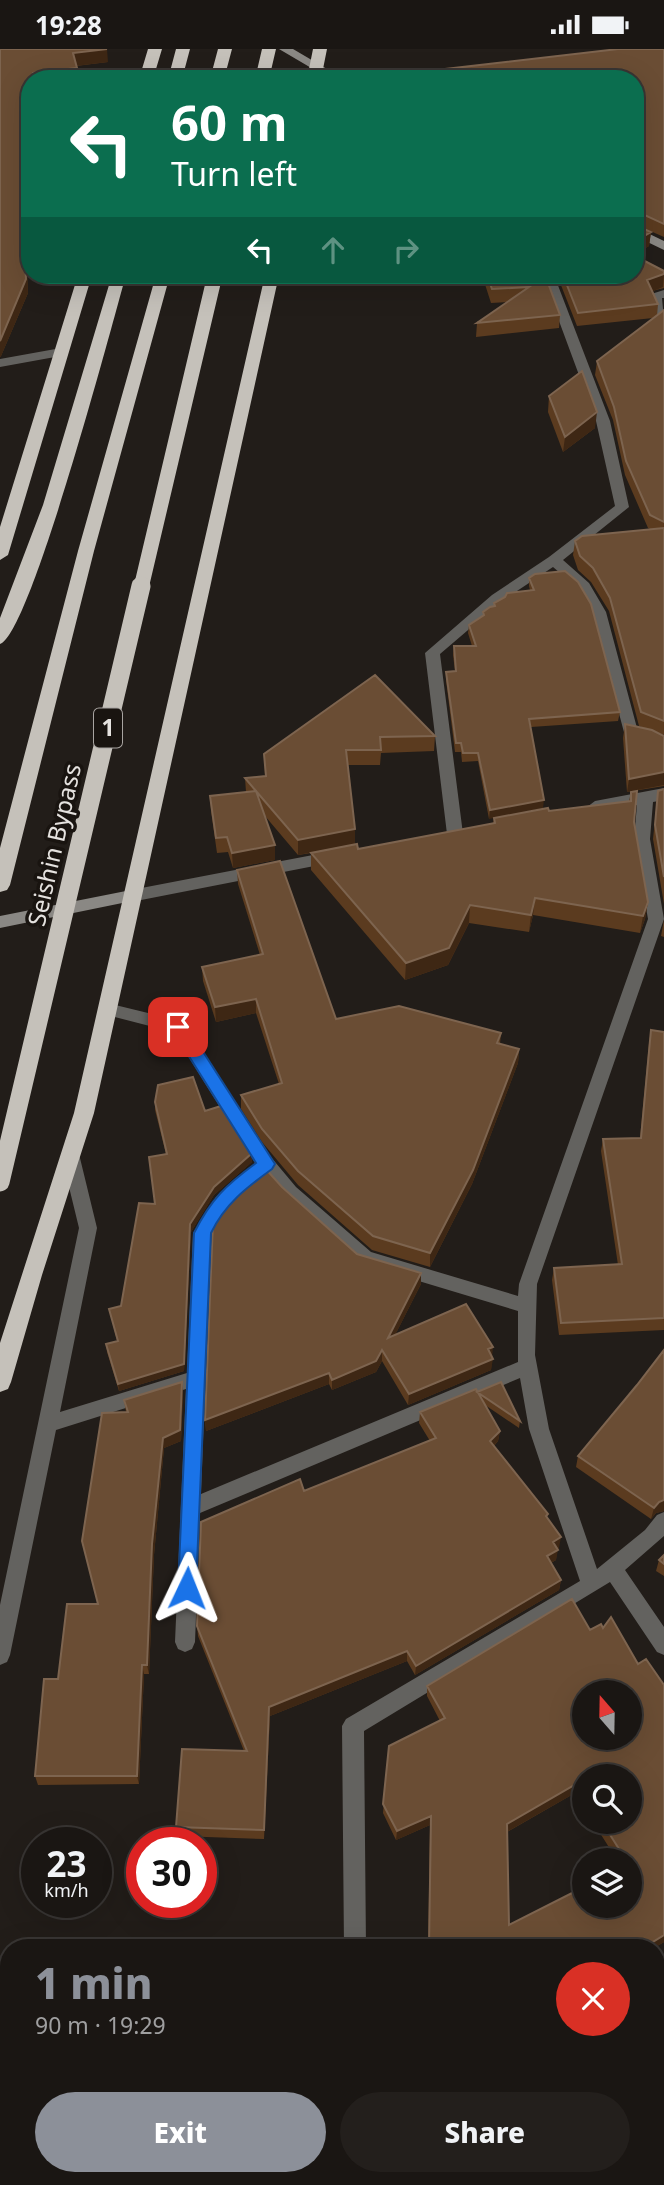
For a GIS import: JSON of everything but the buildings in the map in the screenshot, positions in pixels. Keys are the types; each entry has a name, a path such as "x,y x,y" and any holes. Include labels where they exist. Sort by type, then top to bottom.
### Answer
{"highway":[{"path":"149,70 155,49"},
{"path":"177,70 183,49"},
{"path":"219,70 225,49"},
{"path":"264,70 269,49"},
{"path":"316,70 320,49"},
{"path":"0,555 82,284"},
{"path":"0,638 14,607 70,449 116,284"},
{"name":"Seishin Bypass","path":"0,885 86,551 160,284"},
{"name":"Seishin Bypass","path":"0,1182 213,284"},
{"path":"0,1382 84,1113 270,284"}],"street":[{"path":"285,49 311,70"},
{"path":"644,236 664,246"},
{"path":"455,834 432,653 497,598 554,560 622,507 603,421 551,284"},
{"path":"664,293 654,295 664,316"},
{"path":"0,363 61,352"},
{"path":"554,560 584,586 599,612 630,732 655,737 664,743"},
{"path":"578,810 655,795 642,839 656,919 528,1284 526,1355 539,1429 592,1585"},
{"path":"0,922 347,855"},
{"path":"107,1010 178,1027 254,1149 290,1192 365,1258 527,1306"},
{"path":"0,1655 88,1228 70,1154"},
{"path":"185,1642 202,1233 213,1211 230,1191 267,1164"},
{"path":"190,1508 528,1366"},
{"path":"48,1424 196,1378"},
{"path":"355,1939 353,1726 592,1585 652,1536 664,1521"},
{"path":"613,1569 664,1644"}],"route":[{"path":"178,1027 254,1149 267,1164 230,1191 213,1211 202,1233 187,1588"}]}
